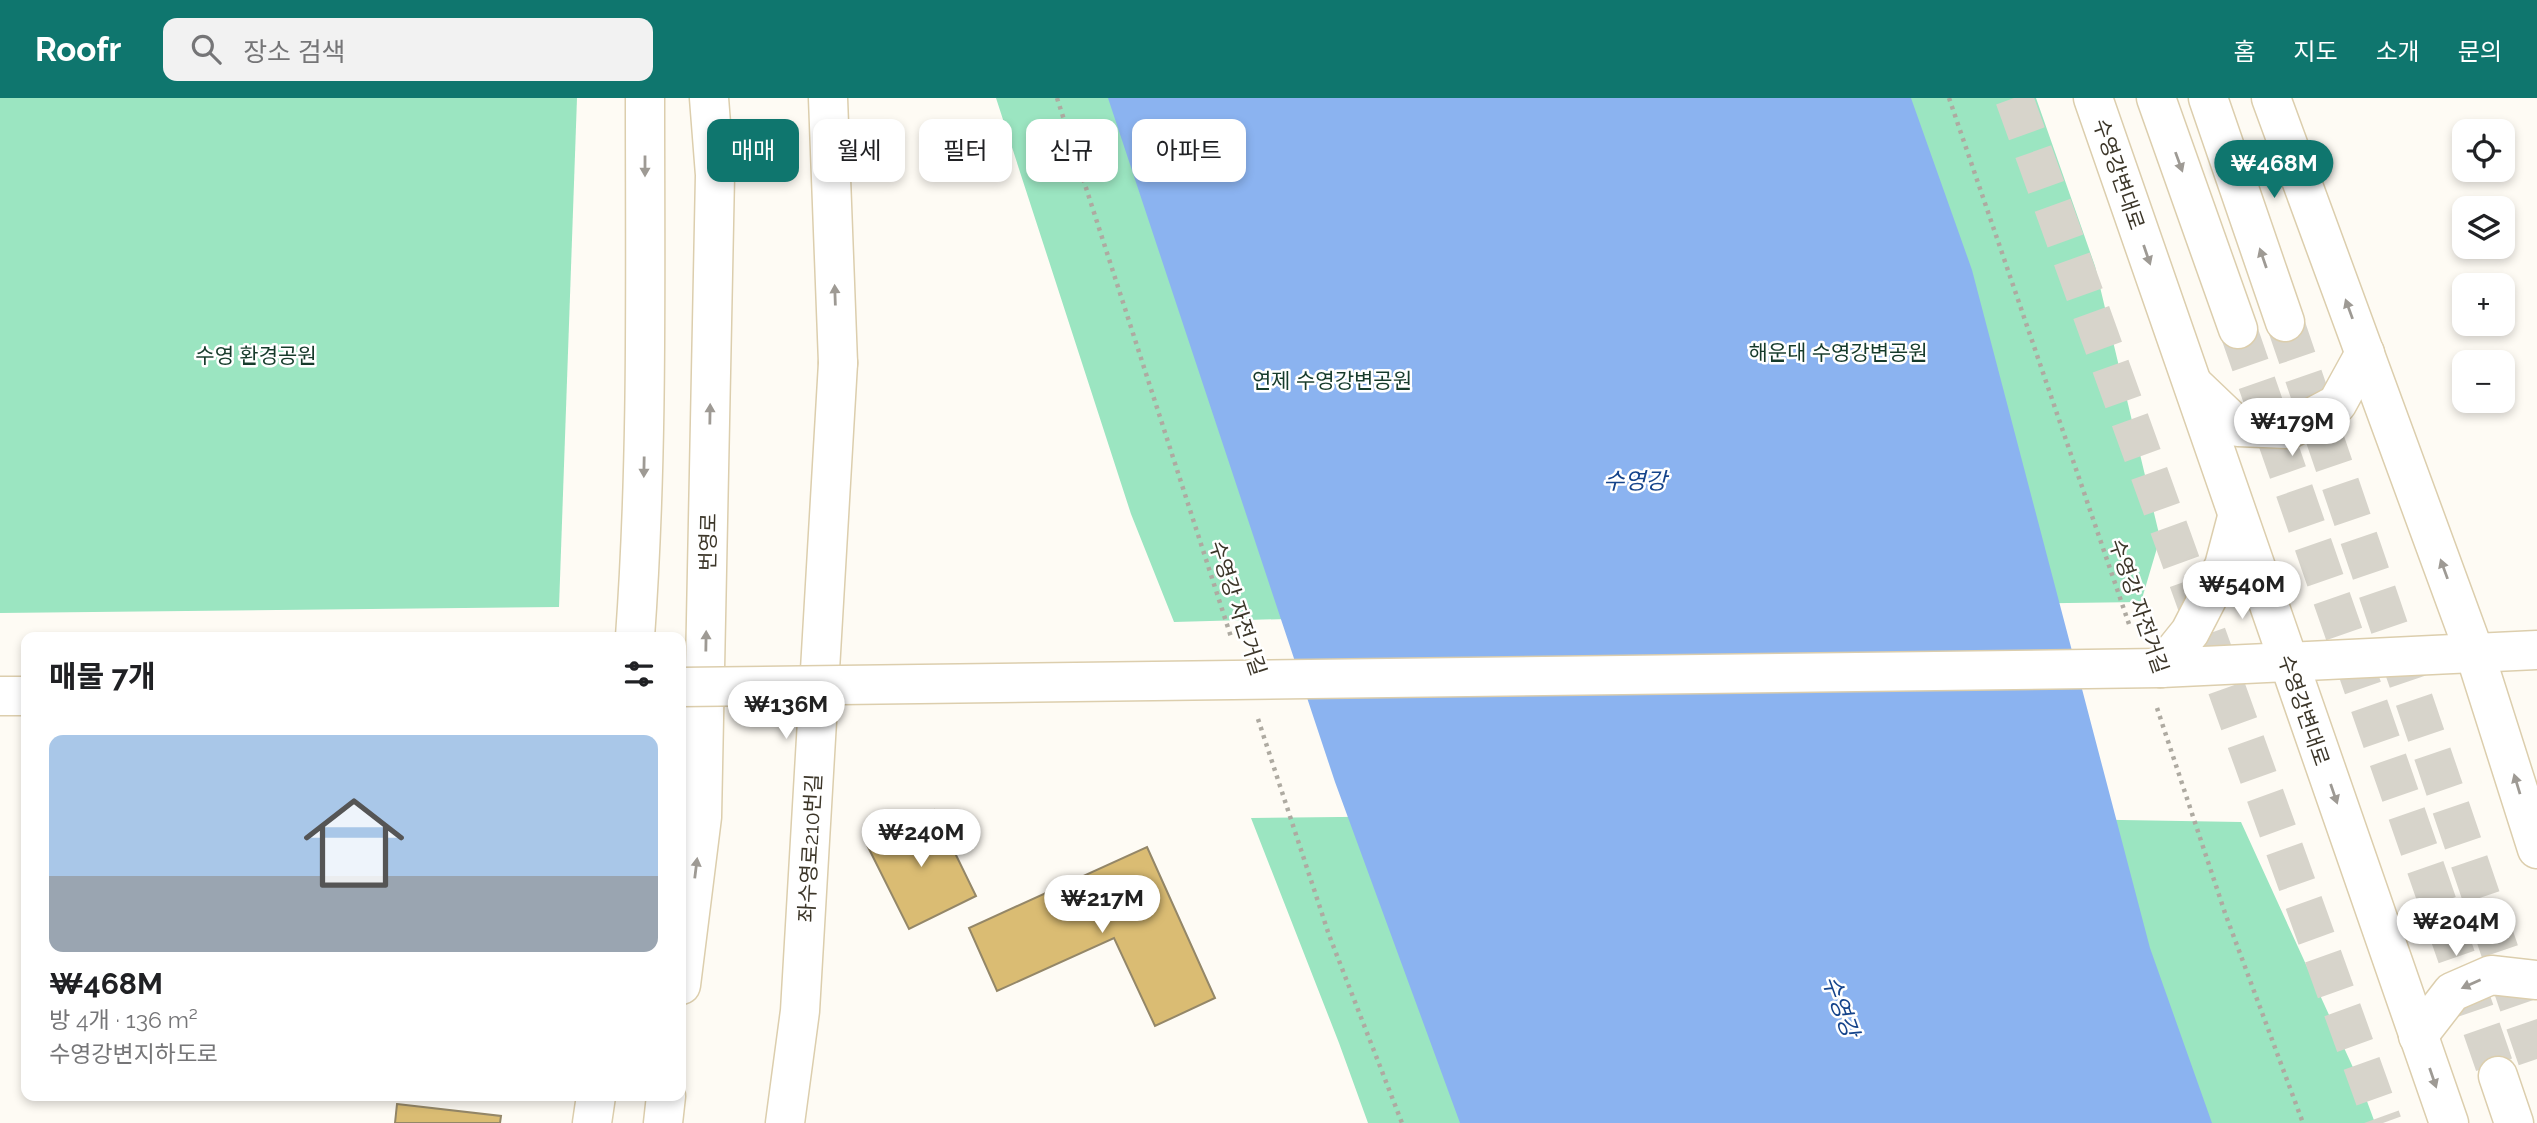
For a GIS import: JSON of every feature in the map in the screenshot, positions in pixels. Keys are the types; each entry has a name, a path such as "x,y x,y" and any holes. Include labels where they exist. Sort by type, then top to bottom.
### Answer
{"main road":[{"path":"635,632 642,544 645,401 645,98"},
{"name":"번영로","path":"686,945 702,817 715,175 709,98"},
{"name":"좌수영로210번길","path":"785,1123 800,1011 838,363 828,98"},
{"name":"수영강변대로","path":"2093,98 2449,1123"},
{"path":"2156,98 2238,329"},
{"path":"2208,98 2285,322"},
{"path":"2271,98 2476,654 2537,849"},
{"path":"2191,382 2238,427 2290,429 2337,404 2365,353"},
{"path":"2159,686 2224,566 2237,517"},
{"path":"686,687 2159,686 2288,663 2537,650"},
{"path":"0,696 21,696"},
{"path":"2418,1035 2452,992 2491,975 2537,980"},
{"path":"2498,1076 2514,1123"},
{"path":"592,1123 595,1101"},
{"path":"663,1123 665,1101"}],"path":[{"name":"수영강 자전거길","path":"1057,98 1235,648"},
{"name":"수영강 자전거길","path":"1949,98 2134,640"},
{"name":"수영강 자전거길","path":"2159,686 2225,913 2303,1123"},
{"path":"1256,713 1329,935 1402,1123"}],"green space":[{"name":"수영 환경공원","path":"0,98 577,98 559,607 0,613"},
{"path":"996,98 2036,98 2095,266 2160,538 2141,602 1654,609 1174,622 1131,514 1012,147 1012,119 1003,119"},
{"path":"1706,813 2241,822 2361,1085 2375,1123 1368,1123 1251,818"}],"water":[{"name":"수영강","path":"1108,98 1911,98 1972,270 2150,948 2212,1123 1460,1123 1335,782 1136,182 1246,182 1246,119 1132,119 1132,170 1118,128 1118,119 1115,119"}],"building":[{"path":"934,810 976,896 909,929 866,843"},
{"path":"1147,847 1215,998 1155,1026 1114,938 997,991 969,928"},
{"path":"397,1104 501,1116 500,1123 395,1123"}],"tunnel":[{"path":"2014,98 2383,1123"},
{"path":"2285,322 2537,1060"},
{"path":"2238,329 2498,1076"}],"park label":[{"name":"해운대 수영강변공원","path":"1838,352"},
{"name":"연제 수영강변공원","path":"1332,380"}]}
